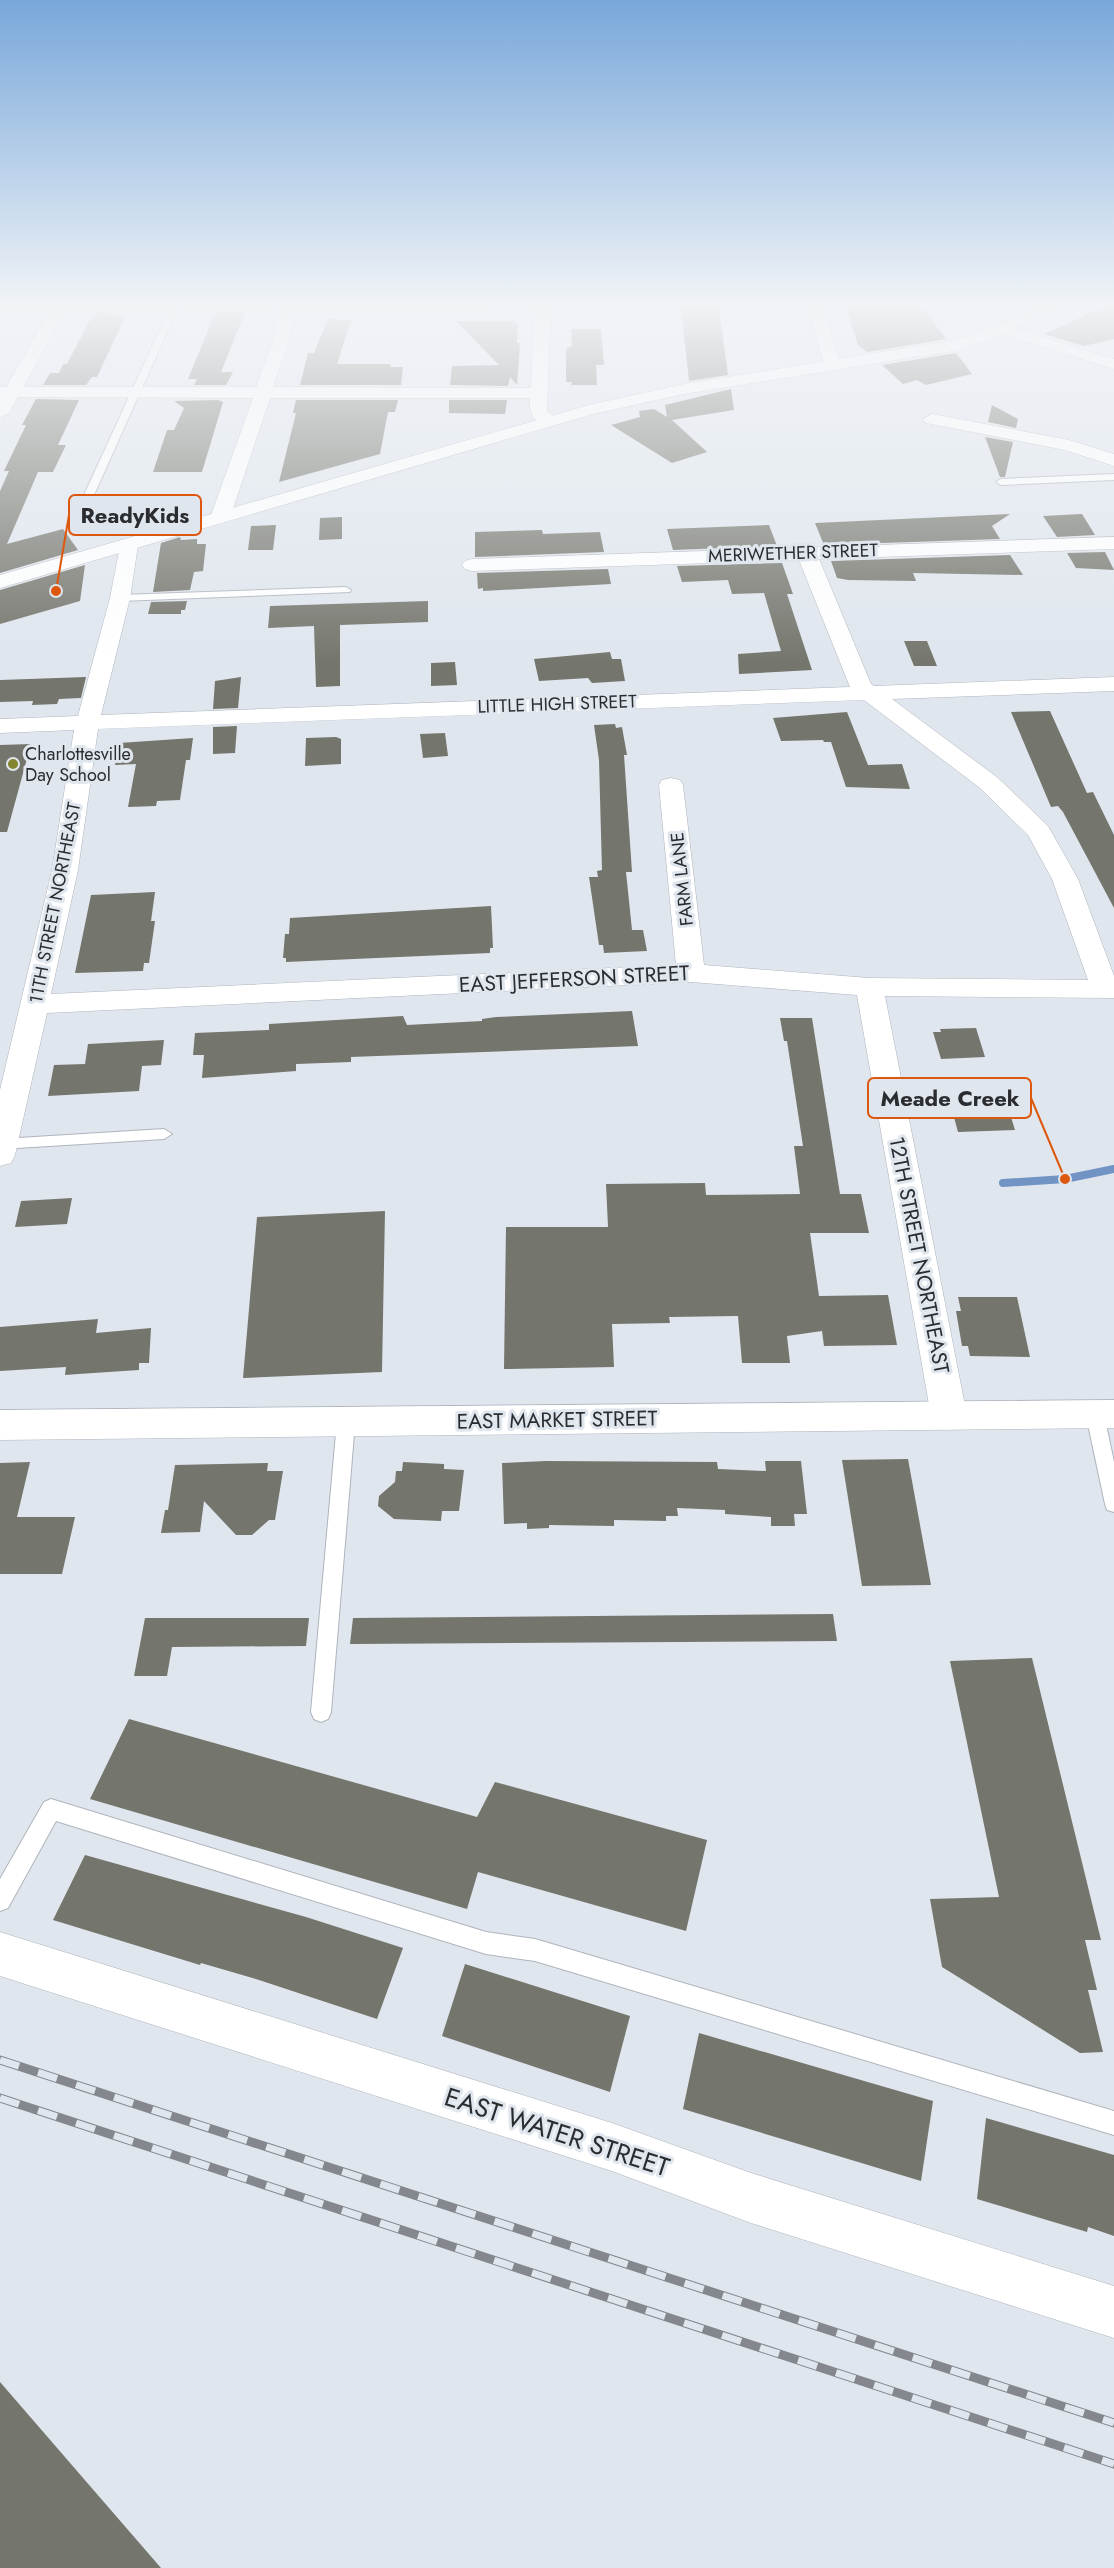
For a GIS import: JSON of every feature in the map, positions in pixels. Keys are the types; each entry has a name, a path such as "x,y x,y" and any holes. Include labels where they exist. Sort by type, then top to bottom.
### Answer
{"street":[{"path":"220,518 252,423"},
{"path":"0,582 544,423"},
{"path":"952,423 1069,445 1114,460"},
{"name":"MERIWETHER STREET","path":"472,565 1114,543"},
{"name":"11TH STREET NORTHEAST","path":"1,1149 65,870 89,722 120,598 128,545"},
{"path":"806,552 858,682 867,693 989,783 1039,831 1065,879 1110,989"},
{"name":"LITTLE HIGH STREET","path":"0,726 1114,684"},
{"name":"FARM LANE","path":"672,785 691,973"},
{"name":"EAST JEFFERSON STREET","path":"0,1029 32,1016 691,973 869,987 1110,989"},
{"name":"12TH STREET NORTHEAST","path":"869,987 949,1416"},
{"name":"EAST MARKET STREET","path":"0,1425 1104,1415"},
{"name":"EAST WATER STREET","path":"0,1954 612,2147 751,2198 1114,2312"}],"lane":[{"path":"89,495 123,423"},
{"path":"1001,482 1114,477"},
{"path":"120,598 346,590"},
{"path":"1,1149 164,1134"},
{"path":"1104,1415 1114,1504"},
{"path":"321,1712 346,1422"},
{"path":"0,1900 51,1809 486,1943 535,1950 1114,2123"}],"building":[{"path":"23,423 68,423 58,445 66,445 53,472 38,472 7,544 63,529 78,550 0,573 0,491 9,471 4,471 26,425 22,425"},
{"path":"177,423 217,423 202,472 153,472 167,430 174,430"},
{"path":"294,423 386,423 380,454 279,482"},
{"path":"619,423 675,423 707,452 672,463 611,425"},
{"path":"992,423 1017,423 1016,428"},
{"path":"985,437 1013,442 1005,477 1000,477"},
{"path":"169,495 176,522 154,528 128,506"},
{"path":"1010,514 992,526 1000,539 824,545 815,523"},
{"path":"1082,514 1095,535 1057,537 1043,516"},
{"path":"342,517 342,539 319,540 320,518"},
{"path":"276,525 273,550 248,550 251,526"},
{"path":"769,525 777,546 673,550 667,529"},
{"path":"542,530 543,534 600,532 604,552 475,557 475,532"},
{"path":"180,537 181,540 197,539 197,544 206,544 203,571 194,572 190,590 153,592 161,543"},
{"path":"1105,552 1114,570 1076,568 1067,553"},
{"path":"1010,555 1023,575 913,573 916,581 848,580 837,578 831,561"},
{"path":"782,563 793,594 787,594 812,670 739,674 738,654 781,651 764,593 732,594 728,580 682,582 677,566"},
{"path":"85,565 80,601 0,624 0,590"},
{"path":"608,569 611,584 483,591 483,588 478,589 477,573"},
{"path":"187,601 185,610 181,610 181,614 148,614 151,602"},
{"path":"428,601 428,622 340,625 340,686 316,687 314,626 268,628 270,606"},
{"path":"904,641 927,641 937,666 914,666"},
{"path":"610,652 612,659 621,659 625,681 592,683 588,678 539,681 534,659"},
{"path":"455,662 457,685 431,686 431,663"},
{"path":"86,677 81,698 59,699 57,704 32,705 33,701 0,702 0,680"},
{"path":"241,677 238,708 213,709 215,681"},
{"path":"1050,711 1087,793 1093,792 1114,835 1114,908 1063,812 1058,806 1051,807 1011,712"},
{"path":"847,712 868,765 902,764 910,789 846,787 831,742 823,740 781,741 773,718"},
{"path":"615,724 616,728 622,727 627,755 624,755 632,872 626,872 632,930 643,930 647,951 604,953 603,945 599,945 589,877 598,877 597,871 602,870 599,760 594,725"},
{"path":"237,726 235,753 213,754 213,727"},
{"path":"445,733 448,756 423,758 420,734"},
{"path":"336,737 341,739 341,764 305,766 306,738"},
{"path":"193,738 190,760 186,760 180,800 157,801 156,806 128,807 136,764 115,765 119,743"},
{"name":"Charlottesville Day School","path":"31,744 7,832 0,832 0,745"},
{"path":"155,892 151,921 155,921 149,963 144,963 143,971 75,973 91,895"},
{"path":"491,906 493,948 490,948 490,953 286,962 286,958 283,958 285,934 289,934 290,918"},
{"path":"632,1011 638,1046 351,1057 351,1062 296,1064 296,1071 202,1078 204,1055 193,1055 195,1033 269,1030 269,1024 403,1016 407,1025 482,1021 482,1019 496,1017"},
{"path":"780,1018 812,1018 840,1194 861,1194 869,1233 810,1233 819,1296 888,1295 897,1345 824,1346 822,1331 787,1336 790,1363 742,1363 738,1316 669,1317 670,1323 612,1324 614,1367 504,1369 506,1227 608,1227 606,1184 705,1183 706,1195 800,1194 794,1146 803,1146 787,1041 784,1041"},
{"path":"976,1028 985,1057 941,1059 933,1032 941,1032 940,1029"},
{"path":"164,1040 161,1065 142,1066 139,1091 48,1096 54,1065 85,1064 88,1044"},
{"path":"1006,1101 1015,1130 958,1132 951,1106"},
{"path":"72,1198 67,1224 15,1227 21,1201"},
{"path":"385,1211 382,1372 243,1378 257,1217"},
{"path":"958,1297 1017,1297 1030,1357 970,1356 968,1346 962,1346 956,1311 961,1311"},
{"path":"98,1319 96,1333 151,1328 149,1363 139,1363 139,1370 65,1375 66,1367 0,1371 0,1327"},
{"path":"908,1459 931,1585 862,1586 842,1460"},
{"path":"765,1461 801,1461 807,1514 794,1514 795,1526 771,1526 771,1517 725,1514 725,1510 677,1508 678,1516 666,1516 666,1521 614,1520 614,1526 549,1525 549,1528 527,1529 527,1523 504,1524 502,1463 717,1462 718,1469 766,1471"},
{"path":"30,1462 17,1517 75,1517 62,1574 0,1574 0,1463"},
{"path":"403,1462 444,1464 444,1469 464,1470 459,1511 442,1511 441,1521 394,1519 378,1506 379,1496 395,1482 396,1471 402,1471"},
{"path":"268,1463 267,1471 283,1471 275,1520 269,1520 252,1535 236,1535 204,1501 200,1532 161,1533 165,1510 168,1510 175,1465"},
{"path":"833,1614 837,1641 350,1644 353,1618"},
{"path":"145,1618 309,1618 306,1646 172,1647 167,1676 134,1676"},
{"path":"1032,1658 1101,1940 1085,1940 1097,1990 1088,1990 1103,2052 1080,2053 942,1967 930,1899 999,1897 950,1661"},
{"path":"129,1719 477,1817 495,1782 707,1840 686,1931 478,1872 467,1909 90,1799"},
{"path":"85,1855 306,1917 403,1948 377,2019 259,1980 201,1963 200,1965 53,1920"},
{"path":"465,1964 630,2016 610,2092 442,2036"},
{"path":"699,2033 933,2101 921,2181 683,2109"},
{"path":"986,2118 1114,2155 1114,2236 1088,2227 1087,2232 977,2199"},
{"path":"0,2382 161,2568 0,2568"}],"waterway":[{"path":"1003,1183 1065,1179 1114,1169"}],"railway":[{"path":"0,2060 1114,2423"},
{"path":"0,2098 1114,2464"}],"place":[{"name":"ReadyKids","path":"56,591"},
{"name":"Charlottesville Day School","path":"13,764"},
{"name":"Meade Creek","path":"1065,1179"}]}
